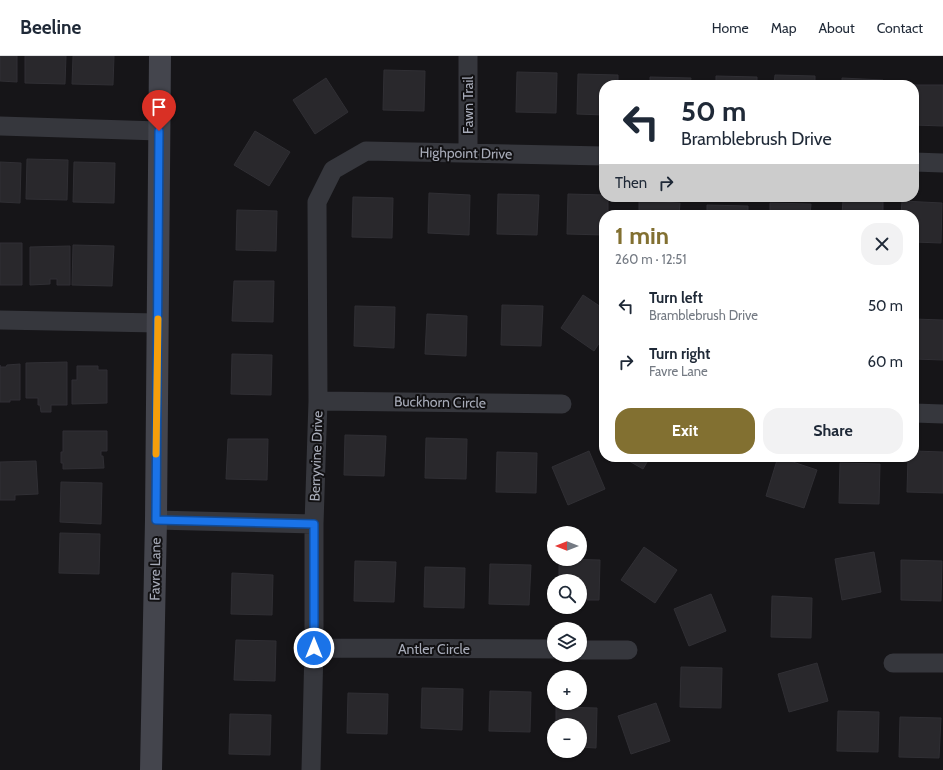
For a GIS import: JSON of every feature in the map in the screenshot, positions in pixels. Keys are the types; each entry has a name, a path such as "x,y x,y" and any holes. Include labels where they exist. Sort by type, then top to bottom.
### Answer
{"street":[{"name":"Favre Lane","path":"151,770 156,520 160,56"},
{"name":"Fawn Trail","path":"468,56 468,153"},
{"path":"0,126 159,131"},
{"name":"Highpoint Drive","path":"333,170 366,150 599,156"},
{"path":"919,162 943,163"},
{"name":"Berryvine Drive","path":"311,770 314,648 314,524 318,401 317,202 333,170"},
{"path":"0,320 158,323"},
{"name":"Buckhorn Circle","path":"318,401 562,404"},
{"path":"919,413 943,414"},
{"path":"156,520 314,524"},
{"name":"Antler Circle","path":"314,648 547,650"},
{"path":"587,650 628,650"},
{"path":"892,663 943,663"}],"building":[{"path":"0,56 17,56 17,82 0,81"},
{"path":"25,56 66,56 65,84 25,83"},
{"path":"73,56 114,56 113,85 72,84"},
{"path":"384,70 425,71 424,111 383,110"},
{"path":"517,72 557,73 556,113 516,112"},
{"path":"578,74 618,75 618,80 599,80 599,115 577,114"},
{"path":"775,75 815,76 815,80 774,80"},
{"path":"716,76 757,77 757,80 716,80"},
{"path":"650,77 691,78 691,80 650,80"},
{"path":"326,78 348,112 315,134 293,100"},
{"path":"842,78 883,80 842,80"},
{"path":"919,85 943,85 943,126 919,125"},
{"path":"255,131 290,152 269,186 234,165"},
{"path":"27,159 68,160 67,200 26,199"},
{"path":"0,162 21,163 20,203 0,202"},
{"path":"74,162 115,163 114,203 73,202"},
{"path":"429,193 470,195 469,235 428,233"},
{"path":"498,194 539,195 537,235 497,234"},
{"path":"568,194 599,195 599,202 608,202 608,210 599,210 599,235 567,234"},
{"path":"353,197 393,198 392,238 352,237"},
{"path":"639,202 680,203 679,210 639,210"},
{"path":"843,202 883,202 883,210 842,210"},
{"path":"902,202 942,203 941,243 919,242 919,210 901,210"},
{"path":"770,203 811,204 810,210 770,210"},
{"path":"707,205 748,206 748,210 707,210"},
{"path":"237,210 277,211 276,251 236,250"},
{"path":"0,243 22,243 22,285 0,285"},
{"path":"73,245 114,246 112,286 72,285"},
{"path":"70,246 70,285 57,285 57,279 50,279 50,284 30,285 30,247"},
{"path":"234,281 274,281 273,322 232,321"},
{"path":"583,295 599,306 599,344 594,351 561,328"},
{"path":"502,305 543,306 541,346 501,345"},
{"path":"355,306 395,307 394,348 354,346"},
{"path":"427,314 467,316 466,356 425,354"},
{"path":"919,319 943,320 943,360 919,359"},
{"path":"232,354 272,355 271,395 231,394"},
{"path":"67,362 67,405 51,405 51,412 41,412 40,405 38,405 38,398 26,398 26,363"},
{"path":"20,364 20,400 0,402 0,367"},
{"path":"77,366 98,366 98,370 107,370 107,403 72,404 72,380 77,380"},
{"path":"63,431 107,431 107,451 101,451 104,468 63,469 63,463 61,463 61,452 63,452"},
{"path":"345,435 386,436 384,476 344,475"},
{"path":"426,438 467,439 466,479 425,478"},
{"path":"228,439 268,439 267,480 226,479"},
{"path":"589,451 605,489 568,505 552,467"},
{"path":"919,451 943,452 943,493 907,492 908,462 919,462"},
{"path":"497,452 537,453 536,493 496,492"},
{"path":"36,461 38,494 15,495 15,500 0,500 0,462"},
{"path":"631,462 647,462 643,469"},
{"path":"776,462 793,462 817,470 804,508 766,496"},
{"path":"840,463 880,464 879,504 839,503"},
{"path":"61,482 102,483 101,524 60,522"},
{"path":"60,533 100,534 99,574 59,573"},
{"path":"644,547 677,570 655,603 621,580"},
{"path":"874,552 881,592 842,600 835,559"},
{"path":"587,560 600,560 599,600 587,600 587,574 559,574 559,566 587,566"},
{"path":"901,560 942,561 941,601 901,600"},
{"path":"355,561 396,562 394,602 354,601"},
{"path":"490,564 531,565 529,605 489,604"},
{"path":"425,567 465,568 464,608 424,607"},
{"path":"232,573 273,575 272,615 231,614"},
{"path":"711,594 726,631 689,646 674,609"},
{"path":"772,596 812,598 811,638 771,637"},
{"path":"236,640 276,641 275,681 234,680"},
{"path":"817,663 828,701 789,712 778,674"},
{"path":"681,667 722,668 721,708 680,707"},
{"path":"422,688 463,689 462,730 421,728"},
{"path":"490,691 531,692 530,732 489,731"},
{"path":"348,693 388,694 387,734 347,733"},
{"path":"656,703 670,741 631,754 618,716"},
{"path":"587,708 597,708 596,748 587,747 587,718 556,718 556,710 587,710"},
{"path":"838,711 879,712 878,752 837,751"},
{"path":"230,714 271,715 270,755 229,754"},
{"path":"900,717 941,718 939,758 899,757"}],"slow traffic":[{"path":"156,454 158,319"}],"route":[{"path":"159,131 156,520 314,524 314,648"}]}
